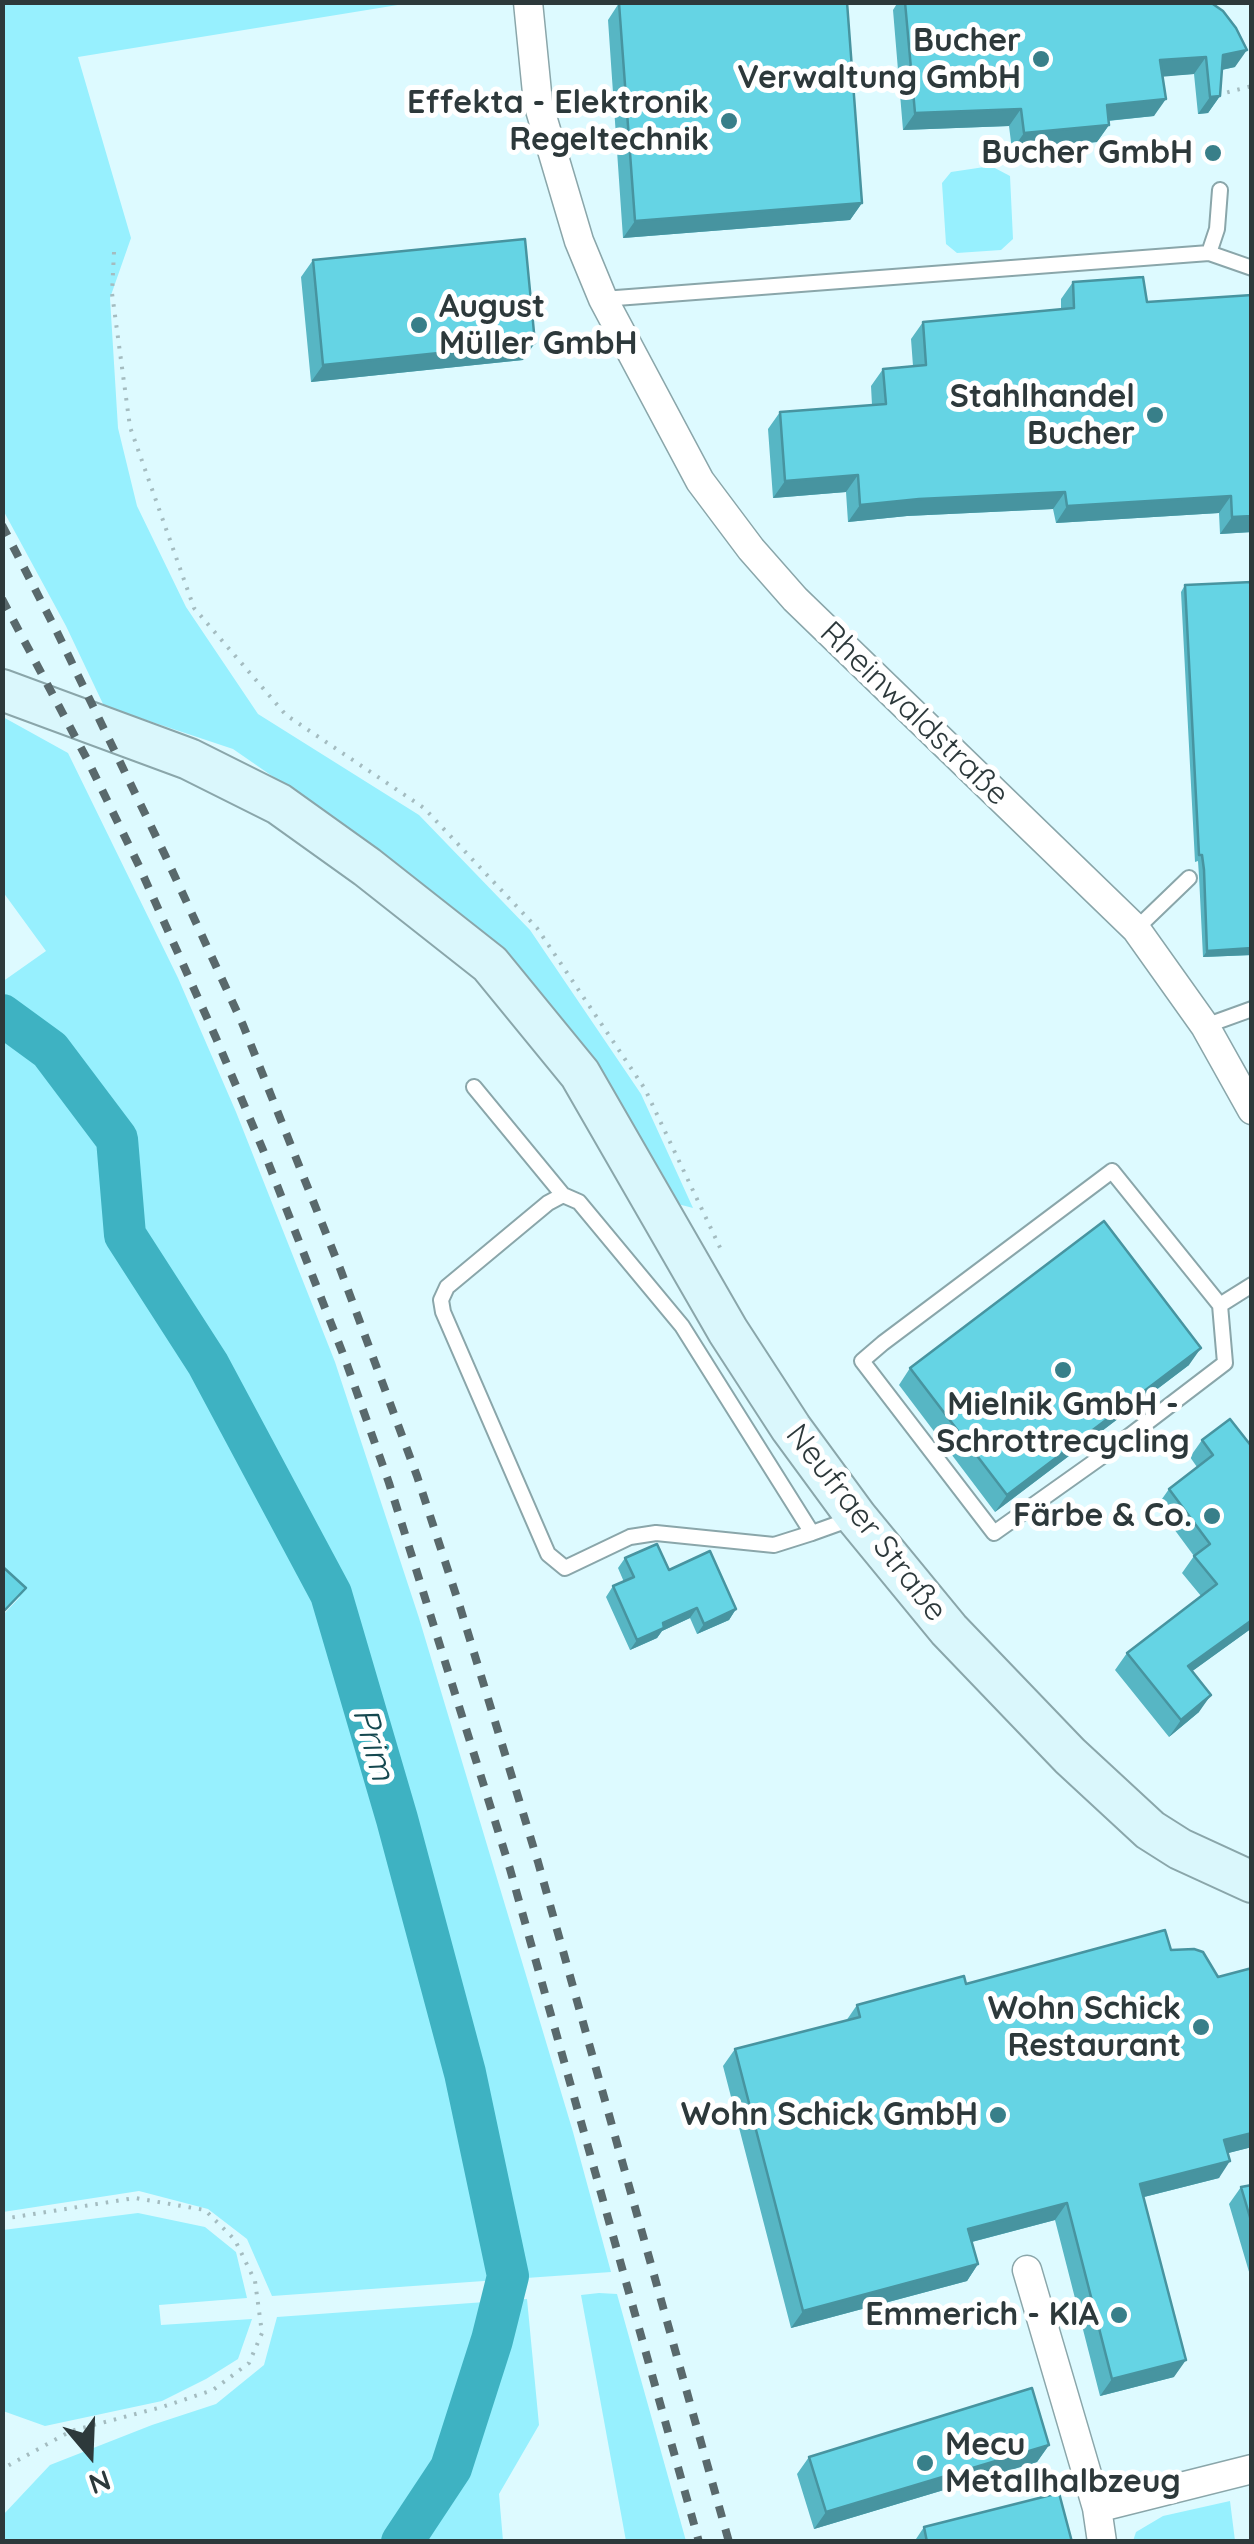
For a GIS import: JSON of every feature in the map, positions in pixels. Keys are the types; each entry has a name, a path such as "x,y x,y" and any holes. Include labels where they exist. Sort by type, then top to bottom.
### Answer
{"street":[{"name":"Rheinwaldstraße","path":"528,2 538,103 579,241 603,299 700,482 795,599 1136,929 1205,1026 1252,1110"},
{"name":"Neufraer Straße","path":"2,690 189,759 278,804 367,867 490,964 580,1074 728,1331 791,1428 857,1518 949,1630 1070,1756 1150,1830 1180,1849 1252,1882"},
{"path":"1027,2270 1097,2508 1102,2542"},
{"path":"1097,2508 1252,2468"}],"lane":[{"path":"1209,253 1217,229 1220,190"},
{"path":"603,299 1209,253 1252,268"},
{"path":"1136,929 1190,878"},
{"path":"1205,1026 1252,1009"},
{"path":"474,1087 563,1194 579,1202 682,1326 812,1533"},
{"path":"1112,1171 1220,1306 1225,1363 994,1533 862,1361 1112,1171"},
{"path":"563,1194 447,1288 441,1300 548,1554 566,1568 630,1536 656,1533 774,1546 857,1518"},
{"path":"1220,1306 1252,1284"}],"path":[{"path":"1244,2 1252,10"},
{"path":"1212,96 1252,86"},
{"path":"114,252 112,293 130,426 194,608 286,715 424,808 537,928 646,1090 724,1257"},
{"path":"2,2219 134,2198 205,2210 235,2240 255,2281 262,2333 249,2363 213,2390 71,2431 2,2469"}],"shaded area":[{"path":"2,3 410,3 78,57 131,238 110,298 118,428 137,506 186,607 258,714 419,815 530,930 641,1094 693,1208 674,1203 498,952 382,852 233,749 104,706 3,510"},
{"path":"991,166 1010,176 1013,239 1001,250 957,253 946,244 942,183 951,172"},
{"path":"3,717 68,753 178,978 335,1362 419,1618 611,2272 272,2296 247,2239 208,2209 139,2191 3,2212 2,1616 20,1597 2,1581 2,982 46,951 3,892"},
{"path":"138,2213 205,2227 236,2252 247,2298 159,2305 161,2325 252,2319 238,2359 162,2401 45,2426 3,2411 3,2230"},
{"path":"617,2294 686,2541 626,2541 581,2295"},
{"path":"527,2299 539,2425 499,2494 503,2541 3,2541 3,2515 50,2465 216,2404 264,2365 277,2317"},
{"path":"1230,2501 1235,2541 1133,2541 1136,2532 1163,2516"}],"building":[{"path":"847,2 862,203 635,221 619,3"},
{"path":"905,2 1210,2 1223,11 1247,50 1223,55 1220,96 1210,97 1206,57 1160,60 1166,99 1107,105 1109,125 1024,133 1021,109 915,113"},
{"path":"525,239 535,343 323,365 313,260"},
{"path":"1143,277 1147,302 1252,295 1252,516 1232,517 1231,496 1067,506 1065,492 860,505 858,475 785,481 780,412 886,404 883,369 926,365 923,322 1074,308 1073,282"},
{"path":"1252,582 1252,948 1207,951 1185,585"},
{"path":"1104,1221 1201,1348 1007,1495 910,1368"},
{"path":"1230,1419 1252,1447 1252,1620 1188,1666 1211,1695 1181,1720 1127,1653 1217,1584 1194,1556 1210,1544 1169,1489 1213,1455 1202,1440"},
{"path":"657,1544 669,1570 710,1551 736,1609 704,1624 697,1608 637,1640 613,1586 634,1577 625,1558"},
{"path":"2,1568 26,1588 2,1613"},
{"path":"1165,1930 1171,1950 1203,1952 1218,1977 1252,1968 1252,2133 1224,2140 1230,2161 1140,2184 1186,2360 1112,2379 1067,2203 968,2229 978,2264 803,2311 735,2049 860,2017 857,2005 964,1976 966,1984"},
{"path":"1252,2185 1252,2224 1241,2187"},
{"path":"1032,2388 1049,2445 826,2512 809,2457"},
{"path":"1059,2493 1072,2542 927,2542 924,2527"}],"waterway":[{"name":"Prim","path":"2,1015 50,1050 117,1139 125,1235 208,1364 331,1594 465,2073 508,2276 451,2468 402,2542"}],"railway":[{"path":"2,525 165,855 243,1025 417,1476 538,1862 729,2542"},
{"path":"2,599 139,866 266,1157 345,1359 389,1483 510,1869 699,2542"}],"place":[{"name":"Bucher Verwaltung GmbH","path":"1041,59"},
{"name":"Effekta - Elektronik Regeltechnik","path":"729,121"},
{"name":"Bucher GmbH","path":"1213,153"},
{"name":"August Müller GmbH","path":"419,325"},
{"name":"Stahlhandel Bucher","path":"1155,415"},
{"name":"Mielnik GmbH - Schrottrecycling","path":"1063,1370"},
{"name":"Färbe & Co.","path":"1212,1516"},
{"name":"Wohn Schick Restaurant","path":"1201,2027"},
{"name":"Wohn Schick GmbH","path":"998,2115"},
{"name":"Emmerich - KIA","path":"1119,2315"},
{"name":"Mecu Metallhalbzeug","path":"925,2463"}]}
